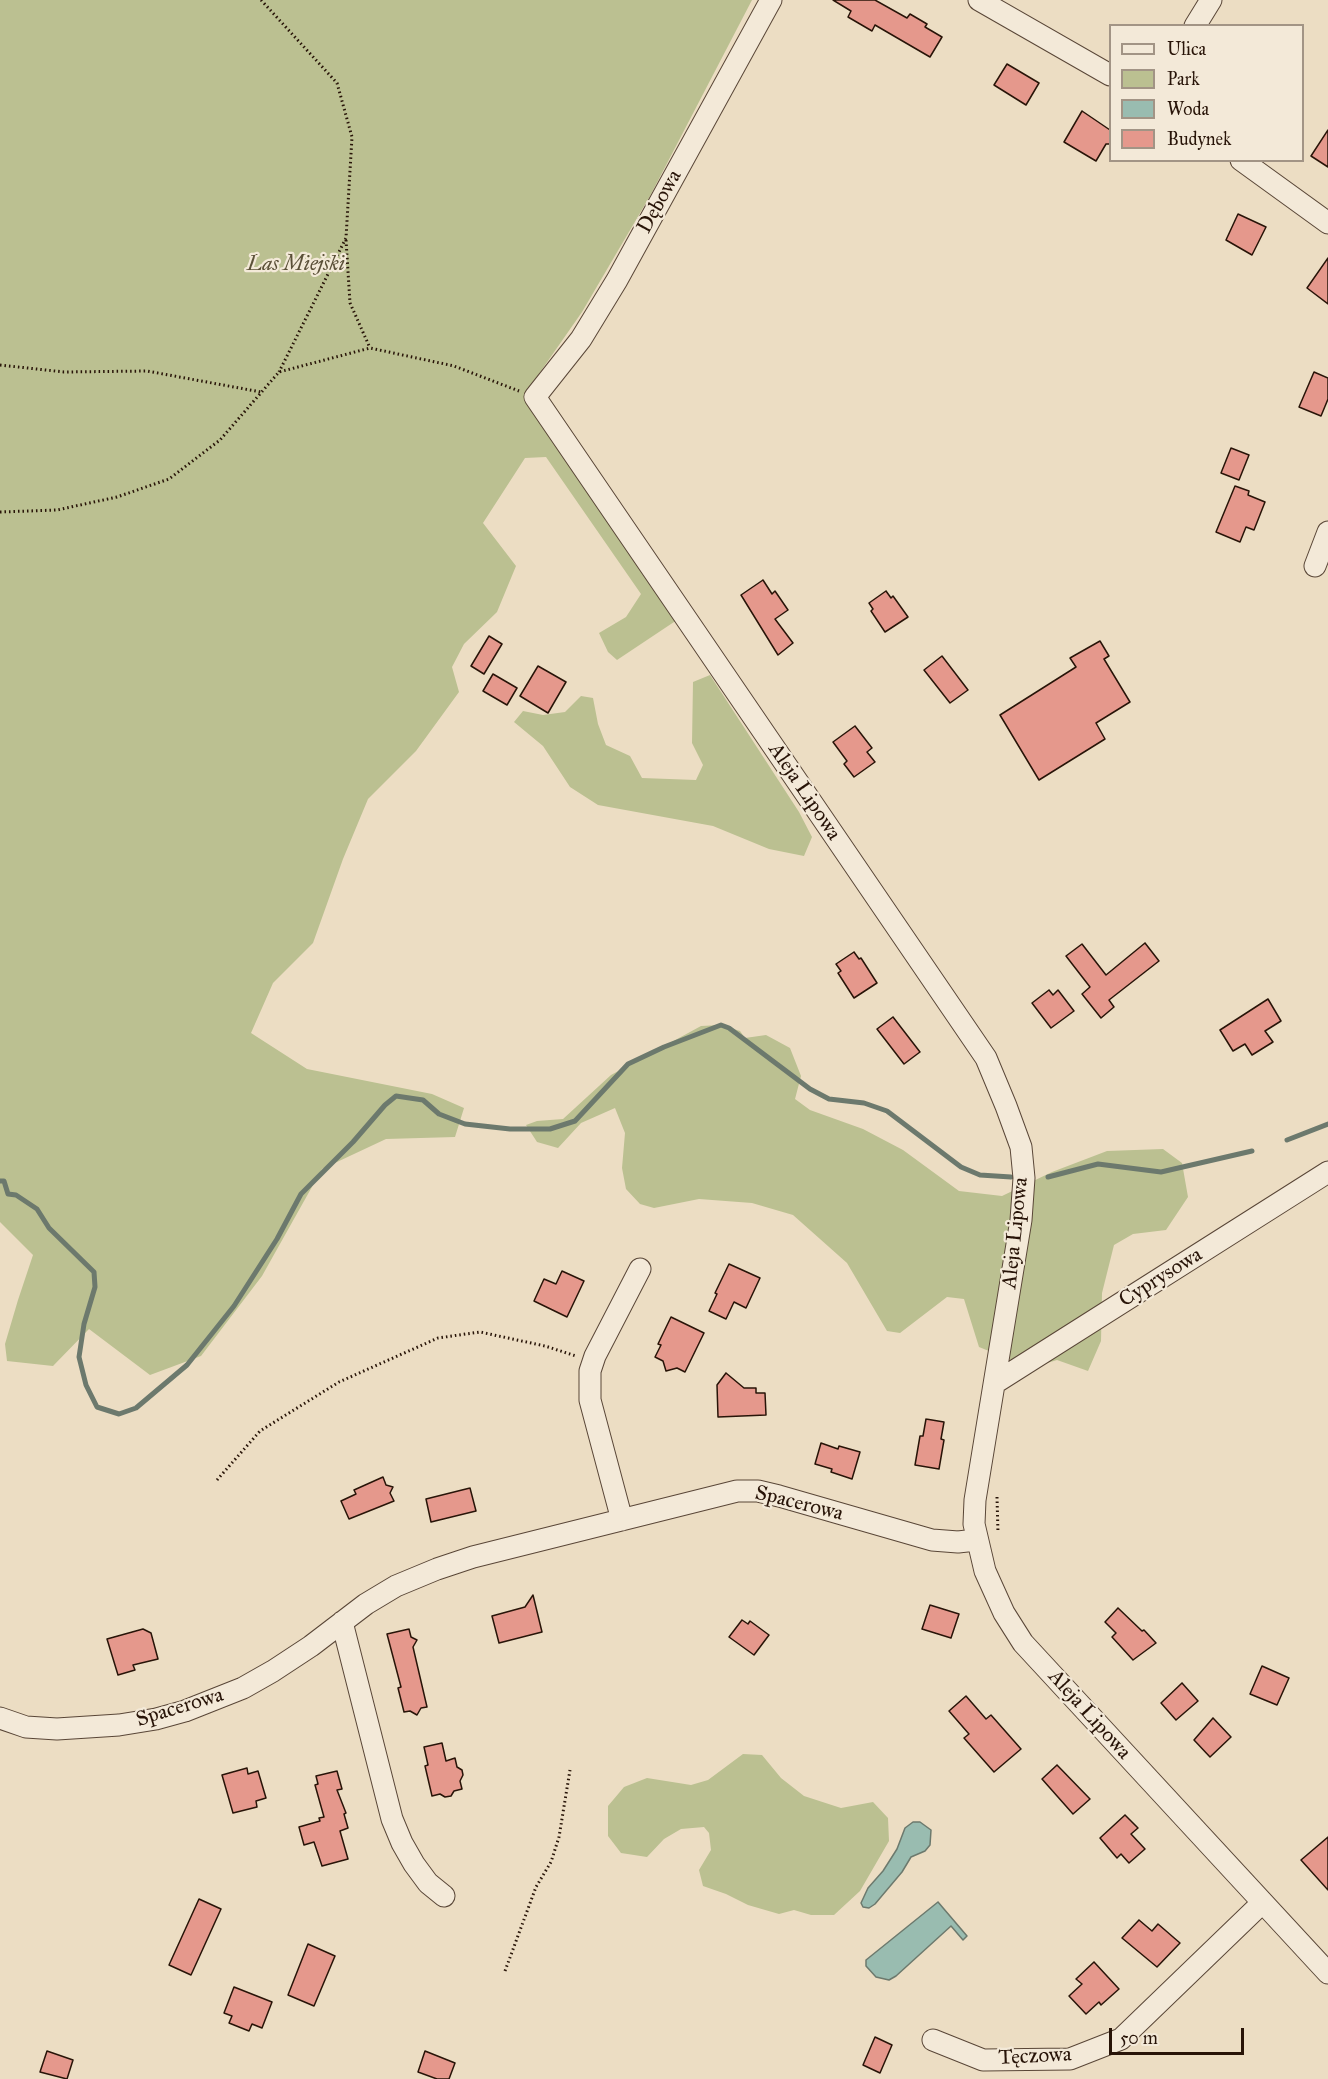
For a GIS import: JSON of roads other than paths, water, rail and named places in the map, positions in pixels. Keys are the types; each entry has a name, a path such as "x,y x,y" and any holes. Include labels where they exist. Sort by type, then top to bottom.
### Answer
{"street":[{"name":"Dębowa","path":"535,396 581,339 617,280 771,0"},
{"path":"979,0 1109,74"},
{"path":"1196,24 1211,0"},
{"path":"1244,162 1328,223"},
{"name":"Aleja Lipowa","path":"535,396 986,1058 1006,1106 1021,1147 1024,1178 1021,1220 975,1500 974,1524 985,1571 1004,1613 1023,1643 1328,1974"},
{"path":"1315,566 1328,532"},
{"name":"Cyprysowa","path":"995,1383 1328,1172"},
{"path":"622,1520 590,1400 590,1371 592,1362 640,1269"},
{"name":"Spacerowa","path":"4,1724 57,1729 119,1725 156,1719 185,1711 243,1688 273,1671 366,1604 396,1586 437,1569 473,1557 737,1491 758,1491 932,1540 958,1542 976,1540"},
{"path":"342,1622 392,1819 414,1864 428,1883 444,1896"},
{"name":"Tęczowa","path":"933,2040 983,2060 1070,2059 1122,2039 1262,1903"}],"water":[{"path":"913,1822 920,1822 931,1830 930,1845 925,1851 911,1857 902,1872 875,1904 869,1908 863,1907 861,1903 868,1888 883,1871 897,1849 905,1828"},
{"path":"938,1902 967,1936 963,1940 951,1926 896,1976 889,1980 876,1977 866,1966 866,1960"}],"waterway":[{"path":"0,1181 4,1181 8,1194 16,1195 37,1209 49,1228 94,1272 95,1287 84,1324 79,1357 86,1385 97,1407 119,1414 136,1408 187,1365 234,1306 277,1239 301,1194 396,1096 423,1100 439,1114 465,1124 510,1129 550,1129 575,1121 628,1064 721,1025 729,1028 810,1089 829,1099 864,1103 887,1111 961,1167 980,1175 1011,1177"},
{"path":"1287,1140 1328,1124"},
{"path":"1048,1177 1098,1164 1161,1172 1252,1151"}],"park label":[{"name":"Las Miejski","path":"296,265"}]}
